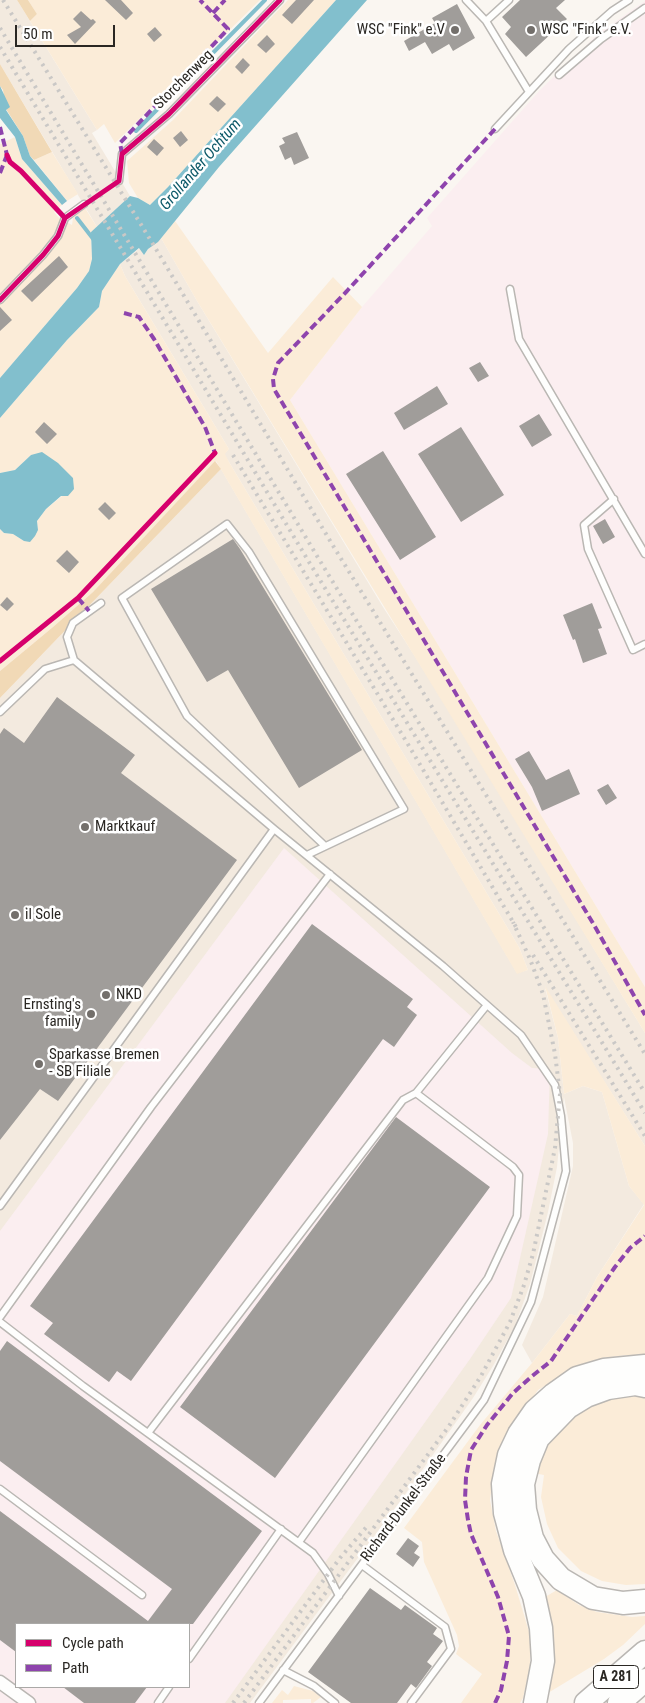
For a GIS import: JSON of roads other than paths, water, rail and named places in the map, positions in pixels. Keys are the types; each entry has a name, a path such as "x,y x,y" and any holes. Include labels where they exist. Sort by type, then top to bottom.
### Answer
{"highway":[{"path":"535,1703 543,1661 541,1628 534,1596 515,1550 505,1513 503,1484 509,1455 518,1434 535,1411 577,1378 604,1370 645,1366"},
{"path":"645,1386 634,1384 608,1388 586,1396 568,1407 538,1438 529,1460 523,1484 525,1510 532,1538 543,1559 561,1579 593,1598 623,1603 645,1601"},
{"name":"A 281","path":"586,1703 645,1652"},
{"name":"A 281","path":"619,1703 645,1680"}],"street":[{"path":"0,1682 29,1703"}],"lane":[{"name":"Storchenweg","path":"119,181 122,154 170,114 280,0"},
{"path":"466,0 486,21 529,92"},
{"path":"486,21 509,0"},
{"path":"495,129 569,49 629,0"},
{"path":"559,75 601,39 645,8"},
{"path":"0,300 43,255 58,236 65,218 84,204"},
{"path":"510,289 519,339 645,554"},
{"path":"614,499 584,525 588,549 633,650 645,644"},
{"path":"307,855 404,809 249,552 227,524 122,598 187,716 325,846"},
{"path":"0,712 45,669 74,660 67,637 73,623 101,603"},
{"name":"Richard-Dunkel-Straße","path":"74,660 274,829 443,966 521,1036 555,1085 561,1116 566,1171 531,1302 484,1400 259,1703"},
{"path":"0,1206 274,829"},
{"path":"0,1317 151,1107 330,874"},
{"path":"148,1433 403,1100 416,1093 487,1005"},
{"path":"299,1542 488,1278 517,1216 518,1175 513,1167 416,1093"},
{"path":"0,1322 83,1386 313,1553 328,1574 339,1596"},
{"path":"0,1490 142,1595"},
{"path":"190,1659 281,1529"},
{"path":"362,1564 445,1627 451,1649 411,1703"},
{"path":"283,1670 314,1686 335,1703"},
{"path":"158,1703 169,1688"}],"water":[{"name":"Grollander Ochtum","path":"336,0 367,0 219,167 158,242 148,249 144,255 139,248 120,264 102,291 99,307 67,340 0,418 0,378 77,288 89,271 92,259 91,232 130,196 150,205"},
{"path":"0,86 10,107 6,110 23,136 30,156 67,201 62,205 22,159 15,137 0,118"},
{"path":"42,452 58,463 73,478 74,489 68,496 61,496 46,509 37,521 38,530 35,536 30,542 24,541 13,534 4,533 0,529 0,473 15,470 31,455"}],"waterway":[{"path":"136,131 265,0"},
{"path":"77,218 94,240"}],"railway":[{"path":"3,0 156,249 332,544 645,1054"},
{"path":"0,28 317,556 645,1093"},
{"path":"0,47 309,562 645,1113"},
{"path":"233,455 516,927"},
{"path":"244,1703 449,1426 481,1376 510,1322 524,1285 533,1254 555,1148 560,1094 555,1054 543,994 513,922"},
{"path":"533,955 645,1136"},
{"path":"233,1703 340,1558 369,1524"}],"place":[{"name":"WSC \"Fink\" e.V","path":"455,30"},
{"name":"WSC \"Fink\" e.V.","path":"531,30"},
{"name":"Marktkauf","path":"85,827"},
{"name":"il Sole","path":"15,915"},
{"name":"NKD","path":"106,995"},
{"name":"Ernsting's family","path":"91,1014"},
{"name":"Sparkasse Bremen - SB Filiale","path":"39,1064"}]}
